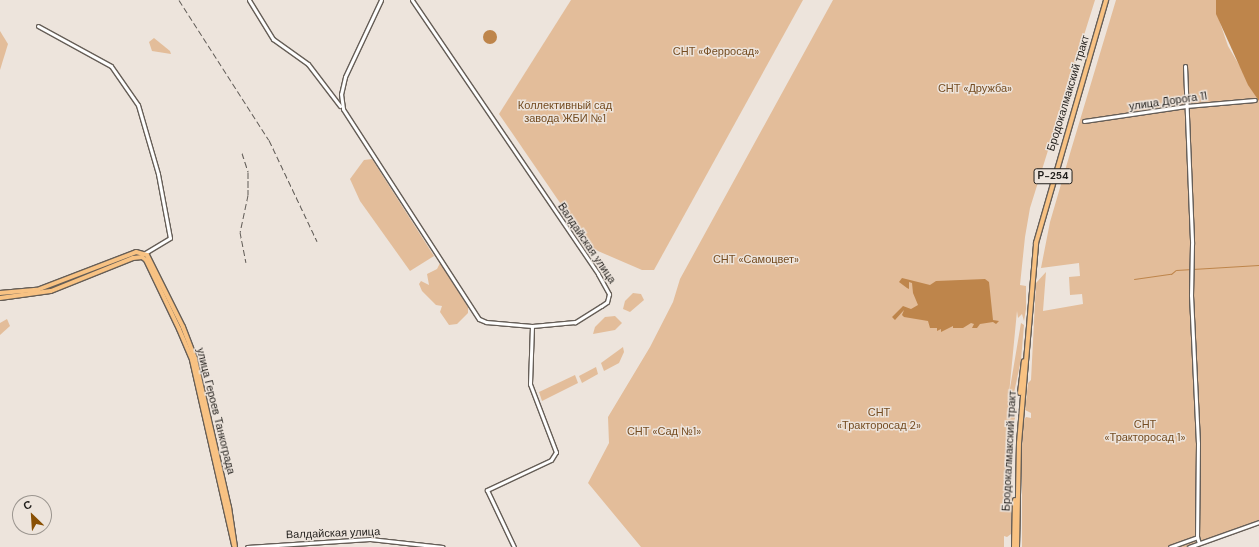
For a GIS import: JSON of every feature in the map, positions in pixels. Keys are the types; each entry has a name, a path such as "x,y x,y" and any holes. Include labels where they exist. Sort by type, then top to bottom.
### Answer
{"main road":[{"name":"Бродокалмакский тракт","path":"1015,547 1016,442 1038,228 1106,0"},
{"path":"0,293 50,287 133,253 143,255"},
{"path":"0,298 51,291 143,255"},
{"name":"улица Героев Танкограда","path":"143,255 153,264 195,359 229,507 235,547"}],"street":[{"path":"249,0 273,39 308,64 343,109 479,319 486,322 532,326 530,384 556,452 551,460 487,490 514,547"},
{"name":"Валдайская улица","path":"412,0 608,289 607,302 584,318 569,324 532,326"},
{"path":"343,109 341,94 346,77 381,1"},
{"path":"38,26 111,66 138,105 158,174 170,238 143,255"},
{"path":"1185,66 1198,443 1197,537 1199,543"},
{"name":"улица Дорога 11","path":"1084,121 1186,106 1255,100"},
{"path":"1189,547 1259,522"},
{"path":"1170,547 1197,537"},
{"name":"Валдайская улица","path":"247,547 370,539 443,547"}],"green space":[{"path":"571,0 803,0 654,270 642,270 591,248 499,114"},
{"path":"833,0 1095,0 1030,208 1025,237 1020,285 1026,286 1026,309 1024,321 1022,314 1018,318 1017,311 1009,394 1021,323 1024,325 1021,360 1014,393 1014,404 1017,410 1014,422 1010,423 1013,439 1011,534 1007,537 1004,536 1004,547 641,547 588,483 609,443 608,417 650,347 673,302 680,279"},
{"name":"СНТ «Тракторосад 1»","path":"1116,0 1216,0 1216,11 1228,46 1259,99 1259,520 1187,547 1022,547 1022,445 1024,420 1026,417 1031,418 1031,413 1025,410 1028,383 1031,380 1036,283 1046,272 1043,311 1083,304 1082,294 1070,295 1069,277 1080,276 1079,263 1041,268 1050,222"},
{"path":"0,31 8,44 0,70"},
{"path":"154,38 170,51 171,54 152,51 149,42"},
{"path":"372,159 434,256 410,271 360,201 350,179 364,160"},
{"path":"440,263 468,307 468,313 457,324 449,325 440,312 442,306 436,305 422,291 419,284 421,281 429,285 427,274 437,269"},
{"path":"633,293 641,294 644,300 630,312 623,309 625,301"},
{"path":"615,316 622,323 615,330 593,334 595,327 605,317"},
{"path":"7,319 10,326 0,335 0,323"},
{"path":"623,347 624,352 619,363 604,371 601,363"},
{"path":"596,367 598,374 582,383 579,376"},
{"path":"575,375 578,383 542,401 539,392"}],"shaded area":[{"path":"1216,0 1259,0 1259,101 1248,85 1216,14"},
{"path":"490,30 495,32 497,37 495,42 490,44 485,42 483,37 485,32"},
{"path":"902,278 930,285 936,281 985,279 989,282 993,320 999,321 996,324 993,322 980,324 977,328 972,328 974,324 971,323 963,328 953,328 953,326 941,332 941,329 937,331 937,328 930,328 928,321 904,317 902,315 904,310 895,320 892,317 903,306 911,309 918,305 913,293 912,283 909,282 909,289 907,288 899,282"}],"waterway":[{"path":"1134,279 1171,274 1176,270 1259,265"}],"railway":[{"path":"179,0 269,140 317,241"},
{"path":"242,153 248,172 248,195 240,232 246,262"}],"park label":[{"name":"СНТ «Ферросад»","path":"716,51"},
{"name":"СНТ «Дружба»","path":"975,88"},
{"name":"Коллективный сад завода ЖБИ №1","path":"565,112"},
{"name":"СНТ «Самоцвет»","path":"756,259"},
{"name":"СНТ «Тракторосад 2»","path":"879,419"},
{"name":"СНТ «Сад №1»","path":"664,431"}]}
